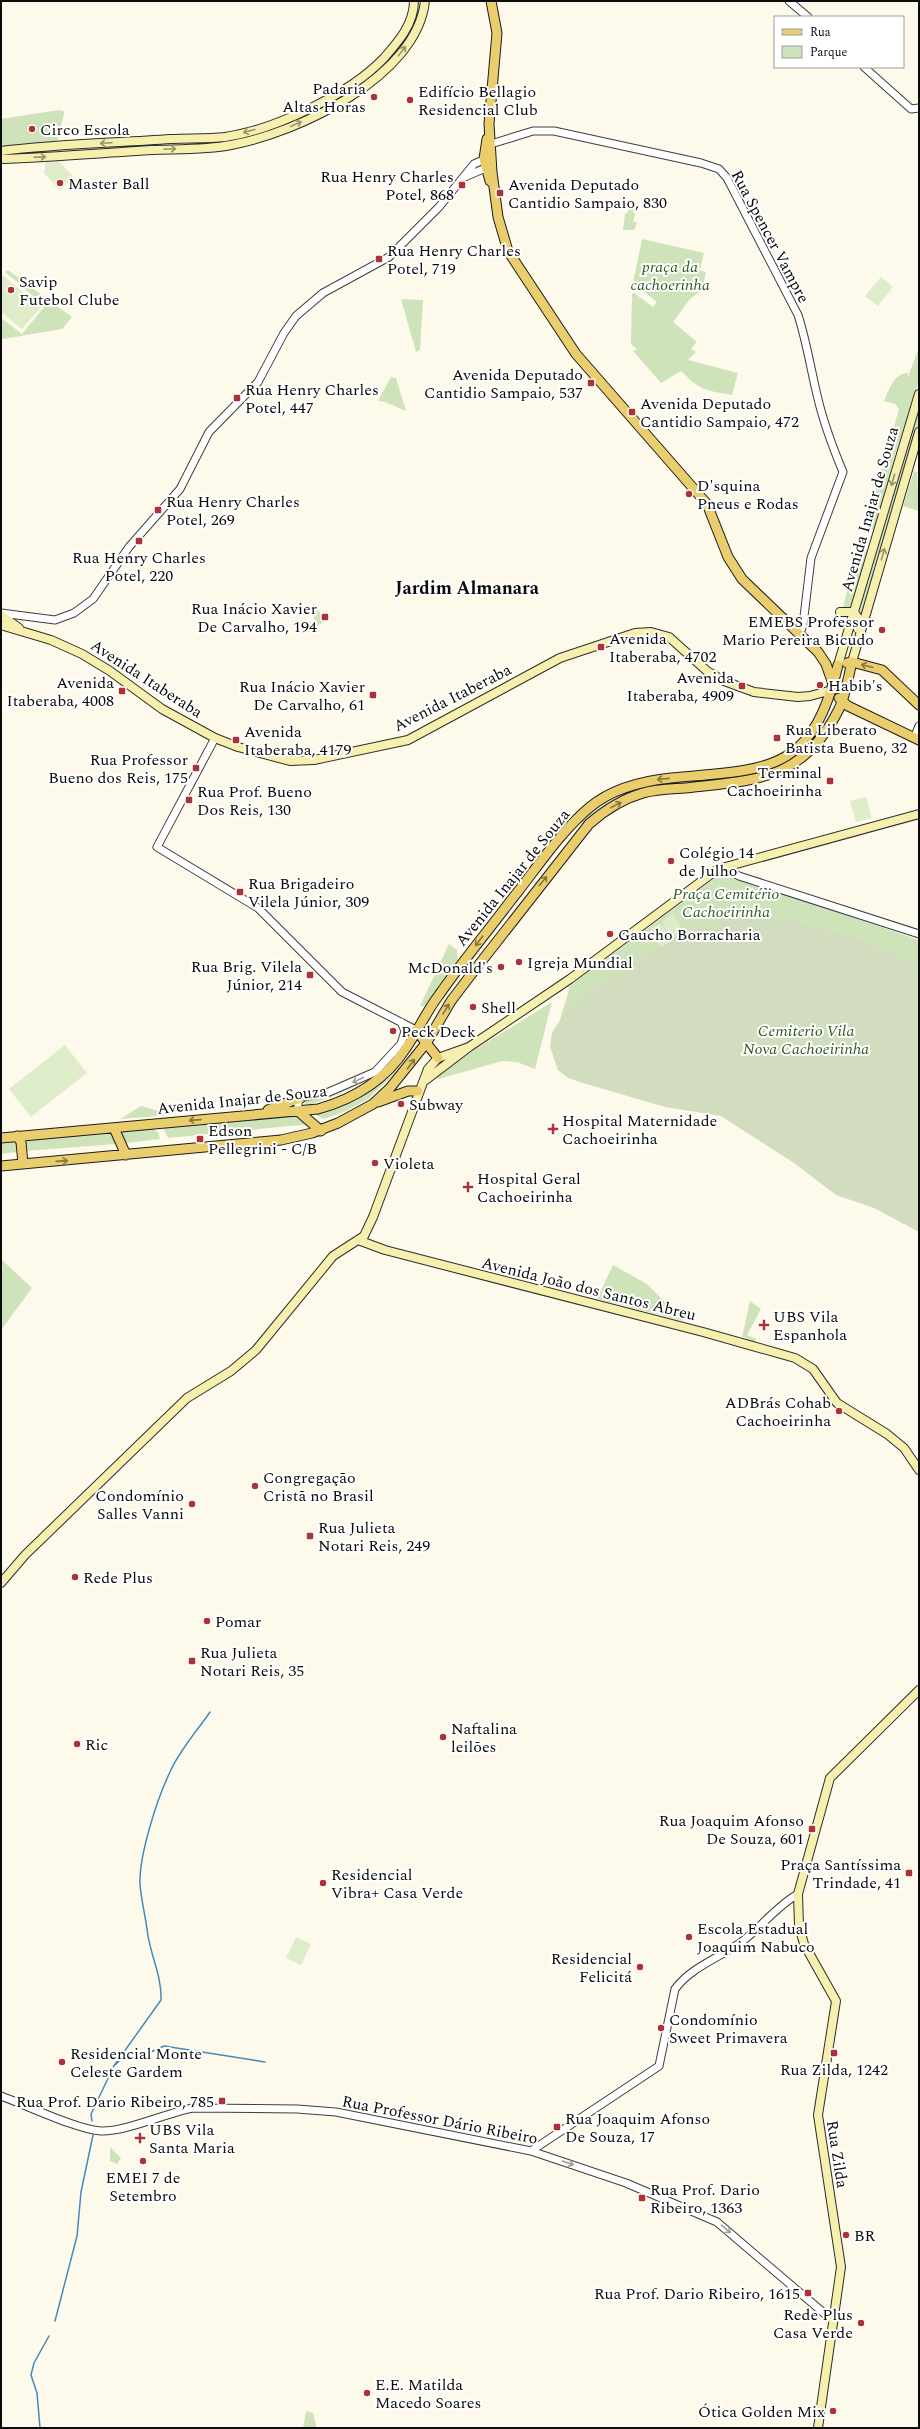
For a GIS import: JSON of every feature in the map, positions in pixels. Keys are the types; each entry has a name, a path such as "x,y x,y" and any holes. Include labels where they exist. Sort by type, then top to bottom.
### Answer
{"main road":[{"path":"1,151 224,137 270,124 326,100 349,87 370,72 405,32 412,19 414,1"},
{"path":"1,159 230,146 269,135 348,99 385,70 419,25 425,1"},
{"path":"491,1 496,33 488,162 508,251 546,311 602,386 683,474 707,504 728,557 742,579 800,633 826,664 833,688 842,702 917,739"},
{"path":"488,162 491,144 490,124"},
{"name":"Avenida Inajar de Souza","path":"1,1138 318,1109 354,1096 384,1073 410,1041 414,1029 487,930 577,819 604,797 635,784 664,779 739,773 776,762 791,753 808,737 826,706 833,688 838,665 919,394"},
{"name":"Avenida Inajar de Souza","path":"1,1166 281,1140 321,1131 350,1118 373,1104 405,1071 426,1042 458,991 585,828 613,806 644,793 747,781 785,770 817,744 842,702 852,662 919,432"},
{"path":"840,612 854,612 860,621 857,635 859,639"},
{"name":"Avenida Itaberaba","path":"2,618 20,629 82,654 162,709 215,738 238,747 290,761 314,760 365,751 408,740 560,658 619,637 642,632 658,633 669,637 707,671 740,688 769,695 810,696 833,688"},
{"path":"826,664 838,665 852,662 882,670 919,705"},
{"path":"810,696 820,699 826,706"},
{"path":"373,1104 420,1087 469,1047 570,980 712,874 724,867 919,814"},
{"path":"577,819 578,826 585,828"},
{"path":"414,1029 438,1058"},
{"path":"375,1072 383,1068 410,1041"},
{"path":"1,1583 30,1550 187,1398 235,1368 256,1350 334,1256 358,1240 370,1225 420,1087 428,1069 438,1058 469,1047"},
{"path":"262,1114 302,1097"},
{"path":"298,1111 321,1131"},
{"path":"114,1128 126,1155"},
{"path":"17,1136 21,1142 23,1164"},
{"name":"Avenida João dos Santos Abreu","path":"358,1240 385,1250 515,1285 764,1348 795,1358 811,1368 822,1379 837,1403 893,1438 910,1455 919,1470"},
{"name":"Avenida João dos Santos Abreu","path":"811,1368 834,1404 891,1441 907,1456 919,1475"},
{"name":"Rua Zilda","path":"818,2428 835,2318 841,2266 818,2115 836,2001 810,1959 801,1936 798,1894 830,1778 838,1768 919,1690"}],"street":[{"path":"789,1 807,16"},
{"path":"865,68 911,109 919,108"},
{"name":"Rua Spencer Vampre","path":"491,144 533,131 554,132 669,155 712,167 724,174 771,260 798,315 806,338 818,399 828,434 843,472 811,558 803,625 800,633"},
{"path":"2,618 21,617 56,620 74,613 93,599 130,547 180,489 209,432 258,382 284,333 296,316 322,293 389,256 417,230 474,164 488,162"},
{"path":"917,739 919,726"},
{"path":"215,738 157,847 258,908 342,992 414,1029"},
{"path":"724,867 739,876 919,934"},
{"path":"298,1111 297,1106 302,1097 329,1092 375,1072 378,1066 401,1044 405,1031 401,1022"},
{"path":"531,2151 659,2066 675,1990 678,1985 694,1972 744,1940 786,1900 798,1894"},
{"name":"Rua Professor Dário Ribeiro","path":"1,2096 73,2124 101,2131 114,2130 174,2112 193,2108 303,2109 357,2115 531,2151 630,2185 717,2222 825,2314 835,2318"}],"green space":[{"path":"59,110 64,111 64,114 57,142 1,147 1,119"},
{"name":"Master Ball","path":"58,161 73,176 60,191 44,173 46,162"},
{"path":"629,205 633,206 635,215 633,221 637,223 634,230 623,230 625,214 628,212"},
{"name":"praça da cachoerinha","path":"642,239 704,253 700,270 706,272 702,290 690,299 673,322 697,342 691,349 696,352 688,360 738,373 732,395 704,389 681,371 661,383 633,351 637,349 631,344 632,294 634,293 653,307 657,302 633,283"},
{"path":"8,270 72,317 62,329 3,339 1,337 1,318 22,334 45,306 5,272"},
{"name":"Savip Futebol Clube","path":"1,274 41,307 22,329 1,312"},
{"path":"881,277 893,287 878,306 865,296"},
{"path":"401,299 423,300 420,350 416,352"},
{"path":"919,347 919,381 895,455 875,531 865,526 899,409 895,404 884,401 890,387 899,376 908,373 908,377"},
{"path":"391,377 396,378 406,411 385,402 378,401"},
{"path":"919,402 919,424 864,618 859,611"},
{"path":"914,471 917,472 919,511 903,506"},
{"path":"867,550 869,554 851,609 843,607 857,554"},
{"path":"313,603 326,621 315,627"},
{"path":"686,781 688,785 655,789 583,825 580,821 593,811 617,797 630,792 656,785"},
{"path":"866,797 872,818 856,822 850,801"},
{"name":"Praça Cemitério Cachoeirinha","path":"722,873 919,940 919,964 560,1020 570,986"},
{"name":"Cemiterio Vila Nova Cachoeirinha","path":"753,910 841,934 919,962 919,1232 874,1208 836,1195 794,1163 721,1116 665,1107 568,1078 558,1070 550,1047 552,1033 560,1020 587,994 692,926 716,930 725,912"},
{"path":"673,914 684,932 672,939 662,922"},
{"path":"660,923 672,940 661,947 650,930"},
{"path":"449,944 457,950 458,963 426,1006 420,1006"},
{"path":"552,1002 535,1069 517,1062 502,1061 439,1079 436,1077 468,1054"},
{"path":"65,1045 87,1073 31,1117 9,1089"},
{"path":"396,1054 377,1072 356,1086 321,1101 308,1105 305,1104 304,1100 360,1079"},
{"path":"408,1054 393,1075 368,1099 346,1111 324,1119 310,1112 330,1108 397,1066"},
{"path":"142,1106 171,1115 120,1119"},
{"path":"296,1113 311,1124 168,1138 163,1127"},
{"path":"149,1127 158,1132 160,1139 126,1143 120,1131"},
{"path":"112,1131 116,1144 25,1151 23,1139"},
{"path":"12,1139 17,1145 17,1152 1,1154 1,1140"},
{"path":"1,1259 32,1288 1,1330"},
{"path":"613,1265 647,1284 684,1321 597,1299"},
{"path":"750,1301 761,1309 747,1335 756,1339 755,1342 742,1337"},
{"path":"296,1937 311,1944 301,1965 286,1958"},
{"path":"110,2147 121,2158 117,2164 110,2161"},
{"path":"306,2411 313,2413 317,2428 303,2428"}],"waterway":[{"path":"111,2070 161,2000 160,1982 148,1938 141,1895 140,1872 142,1858 150,1827 170,1772 183,1749 210,1712"},
{"path":"115,2065 121,2059 140,2057 164,2046 265,2062"},
{"path":"92,2121 91,2114 112,2070"},
{"path":"55,2321 77,2236 81,2192 93,2135"},
{"path":"40,2428 37,2393 31,2375 34,2363 49,2336"}],"place":[{"name":"Padaria Altas Horas","path":"374,97"},
{"name":"Edifício Bellagio Residencial Club","path":"410,100"},
{"name":"Circo Escola","path":"32,129"},
{"name":"Master Ball","path":"60,183"},
{"name":"Rua Henry Charles Potel, 868","path":"462,185"},
{"name":"Avenida Deputado Cantidio Sampaio, 830","path":"500,193"},
{"name":"Rua Henry Charles Potel, 719","path":"379,259"},
{"name":"Savip Futebol Clube","path":"11,290"},
{"name":"Avenida Deputado Cantidio Sampaio, 537","path":"591,383"},
{"name":"Rua Henry Charles Potel, 447","path":"237,398"},
{"name":"Avenida Deputado Cantidio Sampaio, 472","path":"632,412"},
{"name":"D'squina Pneus e Rodas","path":"689,494"},
{"name":"Rua Henry Charles Potel, 269","path":"158,510"},
{"name":"Rua Henry Charles Potel, 220","path":"139,541"},
{"name":"Rua Inácio Xavier De Carvalho, 194","path":"325,617"},
{"name":"EMEBS Professor Mario Pereira Bicudo","path":"882,630"},
{"name":"Avenida Itaberaba, 4702","path":"601,647"},
{"name":"Habib's","path":"820,685"},
{"name":"Avenida Itaberaba, 4909","path":"742,686"},
{"name":"Avenida Itaberaba, 4008","path":"122,691"},
{"name":"Rua Inácio Xavier De Carvalho, 61","path":"373,695"},
{"name":"Rua Liberato Batista Bueno, 32","path":"777,738"},
{"name":"Avenida Itaberaba, 4179","path":"236,740"},
{"name":"Rua Professor Bueno dos Reis, 175","path":"196,768"},
{"name":"Terminal Cachoeirinha","path":"830,781"},
{"name":"Rua Prof. Bueno Dos Reis, 130","path":"189,800"},
{"name":"Colégio 14 de Julho","path":"671,861"},
{"name":"Rua Brigadeiro Vilela Júnior, 309","path":"240,892"},
{"name":"Gaucho Borracharia","path":"610,934"},
{"name":"Igreja Mundial","path":"519,962"},
{"name":"McDonald's","path":"501,967"},
{"name":"Rua Brig. Vilela Júnior, 214","path":"310,975"},
{"name":"Shell","path":"473,1007"},
{"name":"Peck Deck","path":"393,1031"},
{"name":"Subway","path":"401,1104"},
{"name":"Hospital Maternidade Cachoeirinha","path":"553,1129"},
{"name":"Edson Pellegrini - C/B","path":"200,1139"},
{"name":"Violeta","path":"375,1163"},
{"name":"Hospital Geral Cachoeirinha","path":"468,1187"},
{"name":"UBS Vila Espanhola","path":"764,1325"},
{"name":"ADBrás Cohab Cachoeirinha","path":"839,1411"},
{"name":"Congregação Cristã no Brasil","path":"255,1486"},
{"name":"Condomínio Salles Vanni","path":"192,1504"},
{"name":"Rua Julieta Notari Reis, 249","path":"310,1536"},
{"name":"Rede Plus","path":"75,1577"},
{"name":"Pomar","path":"207,1621"},
{"name":"Rua Julieta Notari Reis, 35","path":"192,1661"},
{"name":"Naftalina leilões","path":"443,1737"},
{"name":"Ric","path":"77,1744"},
{"name":"Rua Joaquim Afonso De Souza, 601","path":"812,1829"},
{"name":"Praça Santíssima Trindade, 41","path":"909,1873"},
{"name":"Residencial Vibra+ Casa Verde","path":"323,1883"},
{"name":"Escola Estadual Joaquim Nabuco","path":"689,1937"},
{"name":"Residencial Felicitá","path":"640,1967"},
{"name":"Condomínio Sweet Primavera","path":"661,2028"},
{"name":"Rua Zilda, 1242","path":"834,2053"},
{"name":"Residencial Monte Celeste Gardem","path":"62,2062"},
{"name":"Rua Prof. Dario Ribeiro, 785","path":"222,2101"},
{"name":"Rua Joaquim Afonso De Souza, 17","path":"557,2127"},
{"name":"UBS Vila Santa Maria","path":"140,2138"},
{"name":"EMEI 7 de Setembro","path":"143,2161"},
{"name":"Rua Prof. Dario Ribeiro, 1363","path":"642,2198"},
{"name":"BR","path":"846,2235"},
{"name":"Rua Prof. Dario Ribeiro, 1615","path":"808,2293"},
{"name":"Rede Plus Casa Verde","path":"861,2323"},
{"name":"E.E. Matilda Macedo Soares","path":"367,2393"},
{"name":"Ótica Golden Mix","path":"833,2411"}],"district":[{"name":"Jardim Almanara","path":"467,588"}]}
